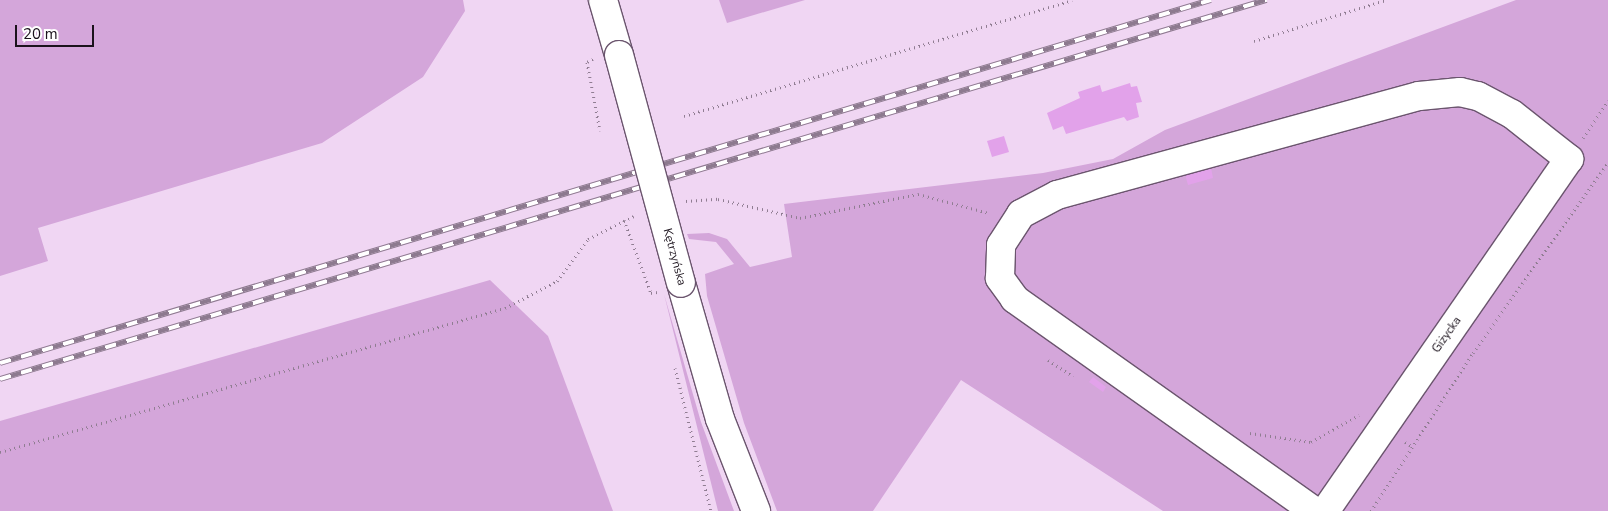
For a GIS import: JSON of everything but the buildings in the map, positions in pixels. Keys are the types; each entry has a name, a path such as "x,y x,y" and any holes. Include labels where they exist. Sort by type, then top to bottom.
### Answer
{"street":[{"name":"Kętrzyńska","path":"604,0 607,57 670,286 756,511"},
{"path":"1314,511 1014,299 1000,278 999,260 1013,223 1032,206 1094,183 1442,93 1460,92 1495,104 1569,159"},
{"name":"Giżycka","path":"1325,511 1569,159"}],"path":[{"path":"684,116 1072,0"},
{"path":"1254,41 1386,0"},
{"path":"600,131 587,62 607,57"},
{"path":"1569,159 1608,101"},
{"path":"1371,511 1473,352 1608,162"},
{"path":"676,203 718,199 800,218 894,195 932,194 1013,223"},
{"path":"0,452 505,308 557,281 588,239 624,220 638,215"},
{"path":"624,220 650,287"},
{"path":"661,301 670,286"},
{"path":"673,359 711,511"},
{"path":"1244,437 1252,432 1285,441 1311,442 1354,416 1364,416"}],"shaded area":[{"path":"0,0 463,0 465,11 423,77 322,143 38,228 48,261 0,276"},
{"path":"719,0 805,0 727,23"},
{"path":"1516,0 1608,0 1608,511 1163,511 961,380 873,511 777,511 744,423 707,296 705,274 734,264 716,242 689,239 687,234 709,233 727,239 750,267 792,257 784,204 1043,173 1113,159 1165,130"},
{"path":"490,280 548,336 613,511 0,511 0,421"},
{"path":"664,294 701,422 734,511 718,511"}],"railway":[{"path":"0,363 1211,0"},
{"path":"0,379 1266,0"}]}
